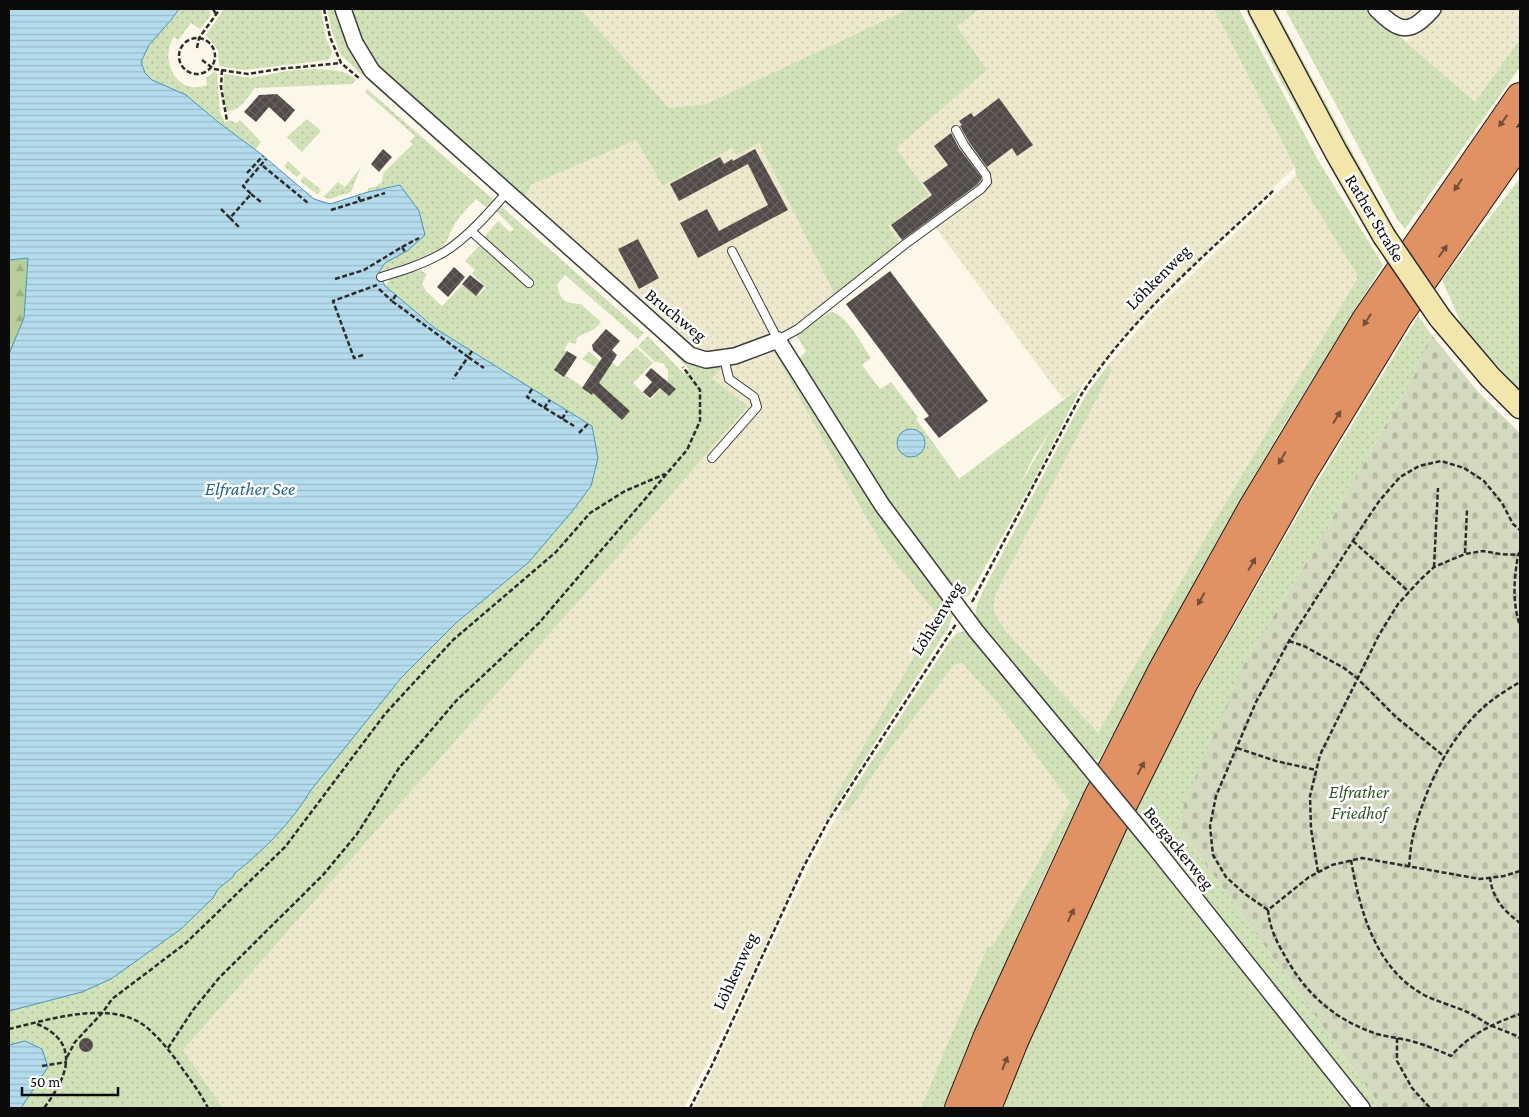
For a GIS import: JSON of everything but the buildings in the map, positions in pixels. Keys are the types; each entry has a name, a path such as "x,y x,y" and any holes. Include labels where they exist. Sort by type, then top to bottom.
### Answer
{"highway":[{"path":"959,1108 988,1036 1093,808 1162,671 1252,509 1366,320 1520,97"},
{"path":"987,1108 1014,1041 1111,829 1184,682 1302,474 1388,333 1520,141"},
{"path":"1488,186 1515,166 1520,159"}],"main road":[{"name":"Rather Straße","path":"1260,9 1336,152 1384,236 1440,318 1490,377 1520,406"}],"street":[{"name":"Bruchweg","path":"344,9 355,43 372,71 690,355 706,360 724,358 735,356 778,340"},
{"path":"1376,9 1388,21 1398,27 1411,27 1421,22 1433,9"},
{"path":"778,340 882,505 963,614"},
{"name":"Bergackerweg","path":"963,614 1152,844 1362,1108"}],"lane":[{"path":"732,251 778,340 798,329 904,245 981,189 987,182 986,175 964,145 956,130"},
{"path":"382,280 413,268 441,254 471,231 507,192"},
{"path":"471,231 530,283"},
{"path":"712,458 757,407 754,397 729,379 724,358"}],"path":[{"path":"212,9 216,14"},
{"path":"197,48 199,38 220,9"},
{"path":"199,38 204,39 213,46 216,57 212,67 202,74 195,74 184,69 179,58 182,45 187,41 199,38"},
{"path":"202,60 212,67 248,74 341,63"},
{"path":"222,70 221,87 227,121"},
{"path":"247,173 263,156"},
{"path":"261,202 243,186 266,159"},
{"path":"263,166 308,203"},
{"name":"Löhkenweg","path":"690,1108 712,1066 803,868 828,822 970,605 1081,394 1093,377 1154,305 1274,190"},
{"path":"330,210 385,193"},
{"path":"230,218 252,194"},
{"path":"358,195 360,200"},
{"path":"221,209 239,227"},
{"path":"336,279 364,270 419,238"},
{"path":"402,247 405,252"},
{"path":"387,256 390,260"},
{"path":"363,355 354,358 333,301 382,280"},
{"path":"379,289 392,301 484,368"},
{"path":"392,301 396,295"},
{"path":"453,379 472,351"},
{"path":"168,1048 193,1010 219,978 329,868 357,834 399,768 456,701 539,623 687,450 700,420 700,390 683,366"},
{"path":"527,396 532,389"},
{"path":"524,395 574,426"},
{"path":"544,408 550,400"},
{"path":"562,419 567,411"},
{"path":"579,433 588,424"},
{"path":"1520,530 1513,524 1502,503 1484,481 1464,468 1441,461 1419,466 1400,477 1380,500 1289,641 1256,702 1216,796 1210,826 1213,855 1226,877 1245,894 1268,910 1270,926 1295,973 1311,994 1335,1013 1354,1024 1378,1034 1410,1040 1451,1056 1461,1044 1491,1026 1520,1014"},
{"path":"44,1108 59,1086 67,1057 75,1042 103,1012 112,999 186,943 285,847 385,714 452,640 556,552 590,513 624,491 667,473"},
{"path":"1434,567 1438,488"},
{"path":"1465,554 1467,510"},
{"path":"1353,541 1409,592"},
{"path":"1318,872 1311,829 1310,796 1320,755 1379,635 1398,604 1434,567 1465,554 1483,551 1500,554 1519,553 1513,596 1520,626"},
{"path":"1289,641 1304,646 1344,668 1357,678 1396,717 1445,757"},
{"path":"1409,867 1413,834 1423,802 1438,767 1467,723 1490,701 1520,682"},
{"path":"1238,748 1276,761 1316,770"},
{"path":"1268,910 1287,893 1318,872 1332,865 1362,858 1480,879 1504,876 1520,871"},
{"path":"1351,860 1363,912 1372,937 1386,961 1405,981 1425,995 1467,1012 1491,1026 1520,1038"},
{"path":"1490,877 1491,886 1500,906 1520,923"},
{"path":"9,1029 76,1015 103,1012 140,1022 168,1048 208,1108"},
{"path":"36,1023 54,1034 64,1047 67,1057"},
{"path":"1397,1038 1397,1061 1412,1088 1430,1108"},
{"path":"42,1066 66,1062"}],"shaded area":[{"path":"580,9 909,9 706,104 669,108"},
{"path":"980,9 1214,9 1295,167 1160,296 1082,386 1063,399 936,228 904,251 887,226 929,195 895,148 987,70 957,25"},
{"path":"1380,9 1428,9 1405,23"},
{"path":"1435,9 1520,9 1520,39 1475,102 1406,42"},
{"path":"636,140 663,186 732,148 736,155 759,143 835,295 800,324 785,333 727,350 704,351 692,344 647,308 524,200 531,185"},
{"path":"1296,175 1356,273 1357,279 1210,529 1098,733 1006,631 995,616 993,606 996,593 1112,370 1109,364 1152,313"},
{"path":"774,352 887,552 937,615 834,799 825,822 753,971 684,1108 223,1108 183,1050 600,577 748,406 711,377 723,368"},
{"path":"962,663 1001,707 1070,802 1002,930 992,946 987,948 921,1108 693,1108 810,865 840,810 849,811 892,747 954,665"}],"green space":[{"path":"179,9 209,9 211,15 200,29 191,23 178,40 174,37 168,56 174,74 187,86 197,87 207,85 206,78 214,72 217,73 220,112 225,122 230,120 236,123 240,120 261,142 255,150 186,95 152,80 145,73 141,62 149,45"},
{"path":"224,9 321,9 326,38 332,52 331,56 328,60 244,70 219,66 218,50 206,35"},
{"path":"327,9 336,9 368,70 363,76 341,55 332,31"},
{"path":"351,9 580,9 669,108 706,104 909,9 980,9 957,26 987,70 896,148 929,195 888,226 900,244 835,295 759,143 736,155 732,148 663,186 636,140 531,185 524,200 378,68 358,32"},
{"path":"1214,9 1239,9 1318,160 1383,265 1282,428 1220,535 1106,747 1098,760 1093,758 1090,760 1077,748 975,617 977,604 984,589 1075,414 1089,390 1109,364 1112,370 996,593 994,609 995,614 1006,631 1098,733 1210,529 1357,279 1356,273 1296,175 1295,167"},
{"path":"1245,9 1251,9 1368,230 1282,83"},
{"path":"1271,9 1275,9 1388,218 1385,219"},
{"path":"1285,9 1372,9 1406,42 1475,102 1520,39 1520,67 1405,229 1397,219"},
{"path":"315,69 342,72 356,80 352,84 255,88 239,107 226,111 223,87 224,74 251,78 286,71"},
{"path":"371,76 651,324 648,328 368,80"},
{"path":"367,89 495,201 488,209 476,199 457,221 439,250 431,255 406,266 379,272 385,263 380,190 368,192 368,188 382,183 383,173 413,144 410,141 415,136 365,92"},
{"path":"307,119 321,131 302,152 287,137"},
{"path":"288,161 301,173 297,177 284,166"},
{"path":"361,167 351,192 330,199 323,197 338,182 345,187"},
{"path":"304,176 321,190 318,195 300,181"},
{"path":"1520,178 1520,390 1461,323 1442,280"},
{"path":"501,206 644,333 638,339 565,275 557,285 562,298 567,302 581,304 601,322 592,330 577,338 576,344 569,342 564,350 575,358 565,375 583,387 596,368 582,359 589,351 600,361 608,358 617,367 636,347 653,363 633,383 650,400 668,380 668,370 663,363 655,362 638,346 648,336 684,374 689,369 656,335 660,331 694,364 723,368 712,378 748,406 600,577 183,1050 223,1108 21,1108 48,1067 9,1045 9,1011 82,992 111,979 181,929 213,898 218,889 233,877 233,874 266,846 286,825 311,790 401,678 456,623 529,562 591,486 592,426 436,329 385,286 391,278 420,270 427,274 422,284 426,291 442,306 464,283 479,295 486,287 472,274 475,270 465,261 480,245 528,288 534,282 484,237 498,221 510,232 514,229 496,211"},
{"path":"28,258 24,318 9,354 9,260"},
{"path":"833,312 844,319 849,325 871,358 862,365 880,389 891,382 918,417 916,419 959,479 1082,386 1035,478 969,596 957,597 882,497 799,359 806,351 796,335 828,313","holes":["1054,425 1019,487 1033,458"]},
{"path":"1418,316 1431,334 1414,376 1299,575 1246,660 1180,829 1382,1108 1000,1108 1024,1045 1138,793 1307,499"},
{"name":"Elfrather Friedhof","path":"1431,334 1480,394 1520,433 1520,1108 1382,1108 1180,829 1184,803 1246,660 1299,575 1414,376"},
{"path":"777,351 951,607 953,615 948,628 825,822 834,799 937,615 887,552 867,519 774,352"},
{"path":"969,632 1077,762 1075,764 1089,780 1034,898 943,1108 921,1108 987,948 992,946 1002,930 1070,802 1001,707 962,663 954,665 892,747 849,811 840,810 951,639 957,633"}],"water":[{"name":"Elfrather See","path":"9,9 179,9 149,45 141,62 145,73 152,80 186,95 261,154 314,199 330,204 368,192 400,185 419,211 425,235 407,251 385,263 379,272 385,286 436,329 592,426 598,458 591,486 529,562 456,623 401,678 311,790 286,825 256,856 218,889 213,898 181,929 111,979 82,992 9,1011 9,354 24,318 28,258 9,260"},
{"path":"911,429 921,433 925,443 921,453 911,457 901,453 897,443 901,433"},
{"path":"25,1041 42,1049 48,1067 21,1108 9,1108 9,1045"}]}
